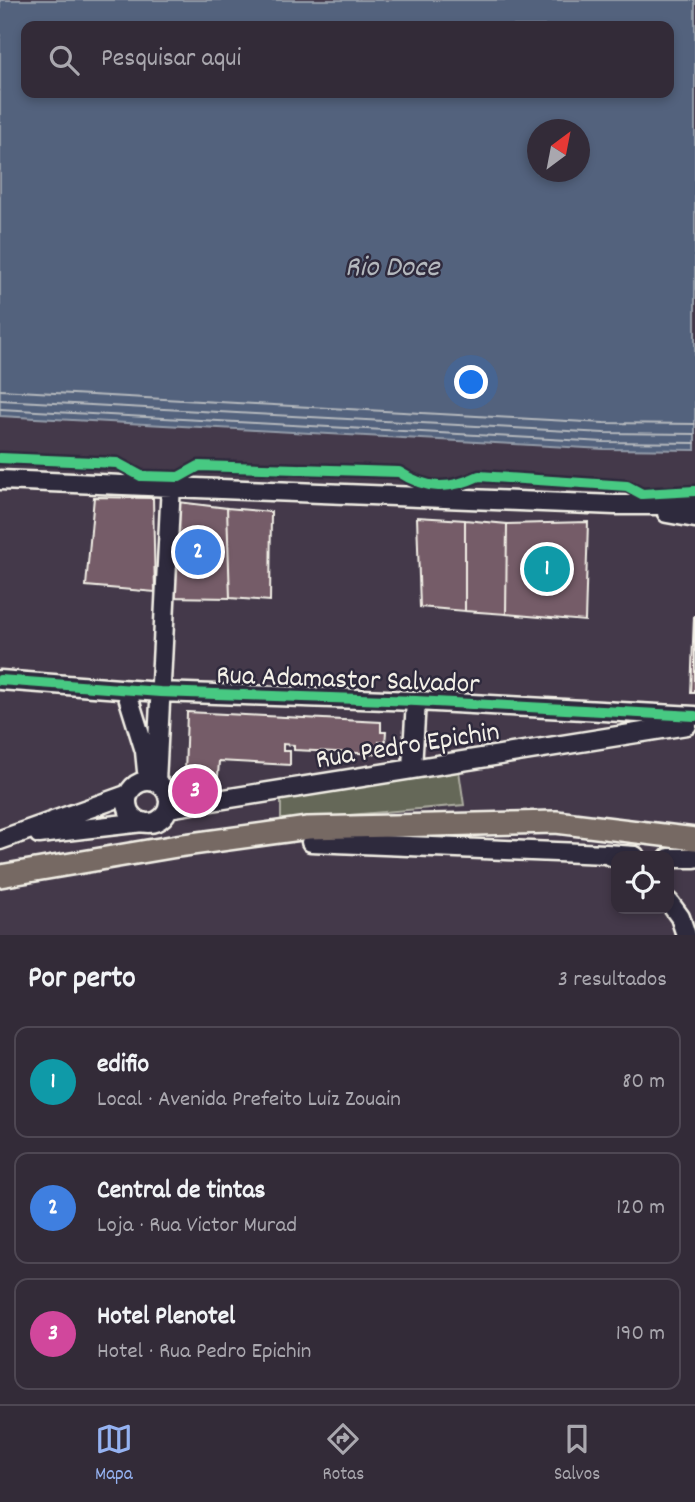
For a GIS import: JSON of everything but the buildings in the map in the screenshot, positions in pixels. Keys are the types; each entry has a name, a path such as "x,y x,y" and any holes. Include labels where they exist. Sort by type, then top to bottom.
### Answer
{"main road":[{"path":"0,876 177,845 308,828 556,822 695,839"},
{"path":"177,845 311,842 448,826"}],"street":[{"path":"0,480 171,484 615,505 695,505"},
{"path":"4,839 155,822 168,808 169,796 152,782 151,751 160,692 171,484"},
{"path":"615,505 695,518"},
{"name":"Rua Adamastor Salvador","path":"0,680 160,692 416,701 676,722 695,716"},
{"path":"126,690 151,751"},
{"path":"412,768 416,701"},
{"name":"Rua Pedro Epichin","path":"168,808 676,722 695,723"},
{"path":"4,839 129,794 136,785 152,782"},
{"path":"129,794 132,814 143,822"},
{"path":"311,842 611,856"},
{"path":"674,858 695,859"},
{"path":"674,909 686,935"}],"green space":[{"path":"459,771 464,805 281,821 281,799"}],"water":[{"name":"Rio Doce","path":"0,0 695,0 695,450 604,449 0,416"}],"cycle path":[{"path":"0,458 117,463 141,476 179,477 199,466 399,472 419,482 438,486 458,484 479,476 627,486 642,494 695,491"},
{"path":"0,680 160,692 416,701 695,716"}],"place":[{"name":"Central de tintas","path":"198,552"},
{"name":"edifio","path":"547,569"},
{"name":"Hotel Plenotel","path":"195,791"}]}
